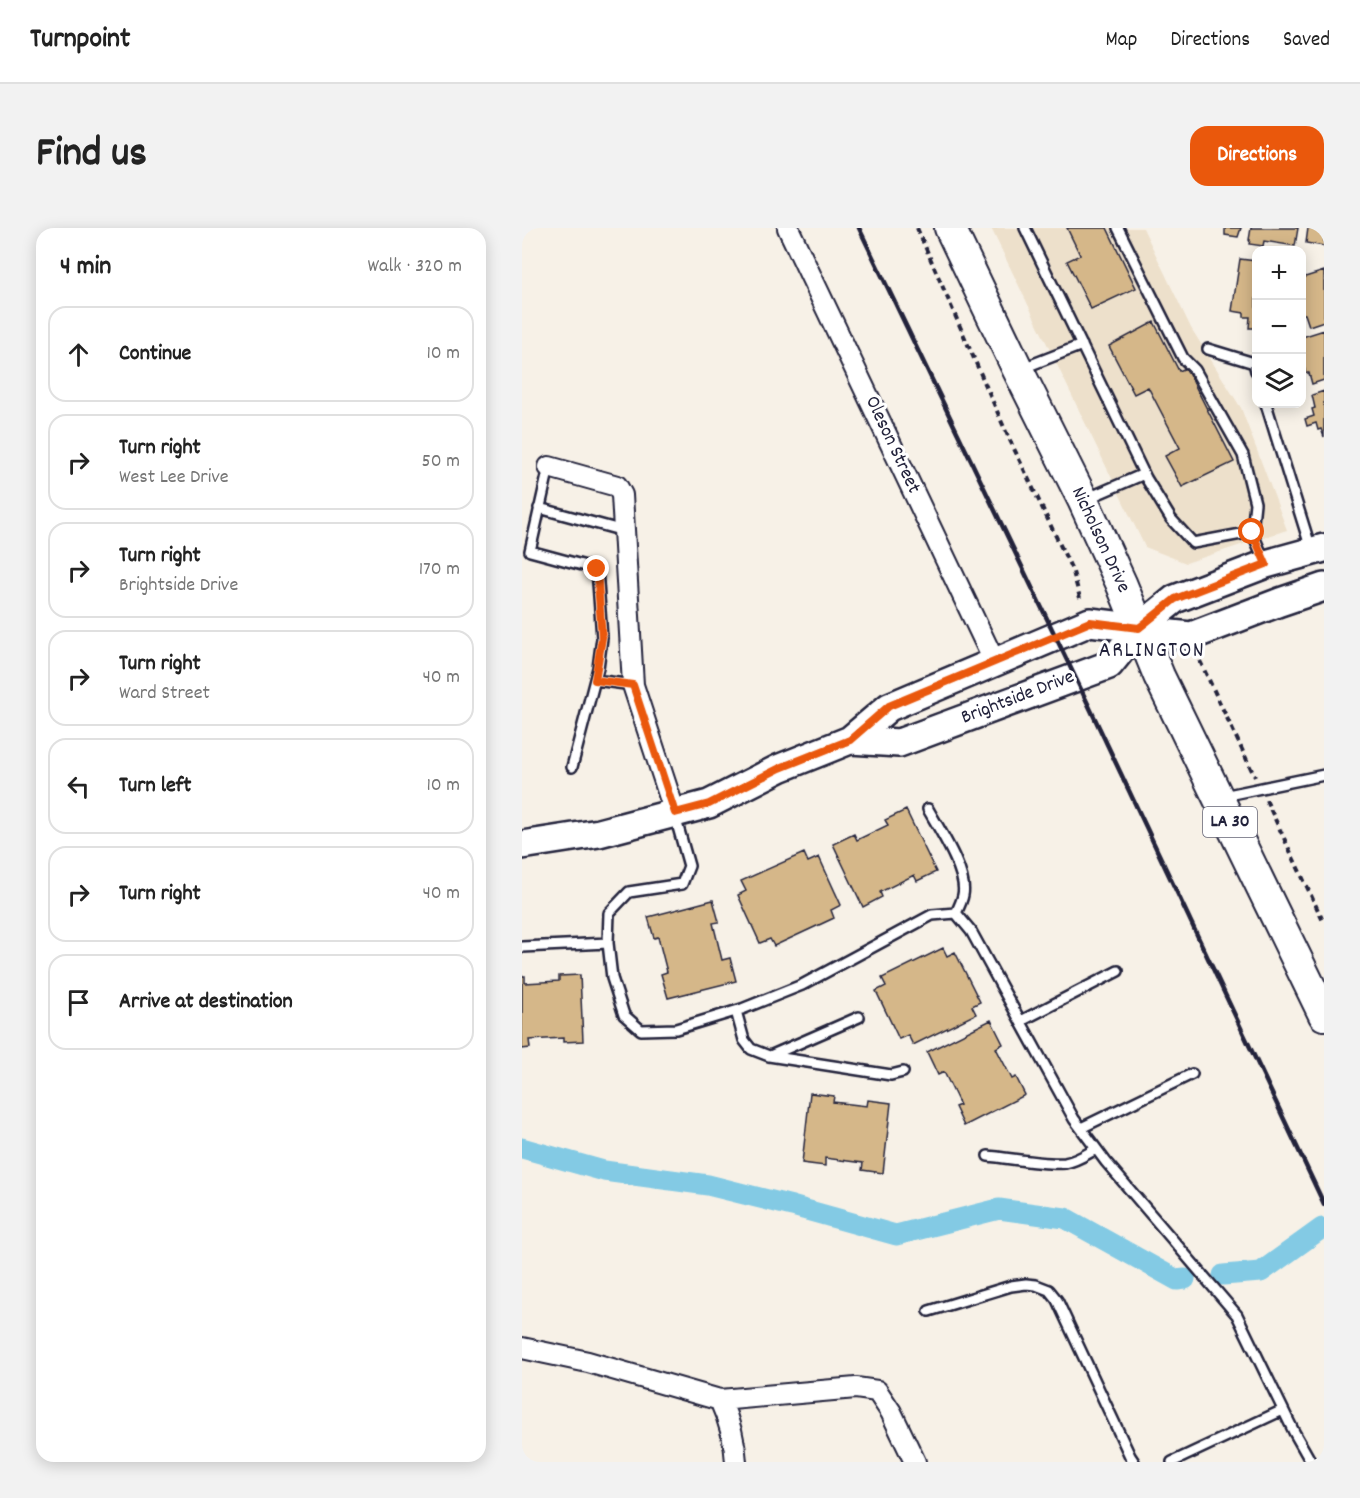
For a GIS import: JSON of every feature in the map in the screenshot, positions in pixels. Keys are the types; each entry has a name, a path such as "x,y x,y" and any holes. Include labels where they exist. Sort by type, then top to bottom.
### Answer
{"main road":[{"name":"Nicholson Drive","path":"950,228 1018,370 1150,630 1159,676 1324,1015"},
{"path":"1150,630 1175,599 1266,564 1318,549"},
{"path":"1150,630 1191,636 1324,587"},
{"name":"Brightside Drive","path":"522,845 599,833 709,804 780,768 850,740 889,706 1090,622 1150,630"},
{"name":"Brightside Drive","path":"850,740 899,743 1109,665 1150,630"}],"street":[{"name":"Oleson Street","path":"788,228 995,663"},
{"path":"549,467 617,486 622,495 633,685 675,813"},
{"path":"522,1348 588,1362 720,1400 856,1388 877,1391 891,1412 915,1462"},
{"path":"720,1400 729,1421 736,1462"}],"lane":[{"path":"1025,228 1144,474 1171,519 1193,543 1252,532"},
{"path":"1118,228 1183,358 1196,370 1243,455 1255,503 1252,532 1266,564"},
{"path":"1018,370 1082,345"},
{"path":"1208,349 1252,362"},
{"path":"1267,408 1318,549"},
{"path":"549,467 530,551 597,569 602,638 595,680 572,767"},
{"path":"1083,500 1144,474"},
{"path":"539,508 625,532"},
{"path":"595,680 633,685"},
{"path":"1218,797 1324,775"},
{"path":"928,809 959,868 964,885 956,913"},
{"path":"675,813 689,866 682,884 630,892 609,913 608,943 612,978 624,1015 641,1030 676,1029 736,1011 801,985 932,915 956,913"},
{"path":"956,913 971,931 1074,1119 1106,1162 1237,1316 1311,1462"},
{"path":"522,947 608,943"},
{"path":"1021,1021 1118,971"},
{"path":"736,1011 744,1040 751,1049 769,1056 891,1075 903,1072"},
{"path":"769,1056 859,1017"},
{"path":"1081,1128 1192,1074"},
{"path":"988,1156 1066,1163 1079,1159 1096,1149"},
{"path":"929,1311 1011,1286 1036,1285 1049,1290 1057,1300 1134,1462"},
{"path":"1172,1462 1283,1410"}],"path":[{"path":"917,228 1007,434 1073,572 1080,598"},
{"path":"1200,661 1256,779"},
{"path":"1264,796 1324,923"}],"shaded area":[{"path":"991,228 1143,228 1191,328 1241,408 1287,530 1186,563 1145,547"}],"building":[{"path":"1067,228 1107,228 1136,288 1091,309 1067,261 1080,255"},
{"path":"1225,228 1241,228 1238,237 1225,235"},
{"path":"1251,228 1298,228 1295,246 1264,241 1263,246 1249,244"},
{"path":"1308,228 1324,228 1324,246 1306,243"},
{"path":"1240,259 1252,260 1252,328 1249,328 1250,317 1244,317 1244,313 1232,311"},
{"path":"1324,271 1324,321 1309,326 1306,317 1306,277"},
{"path":"1154,322 1179,371 1186,368 1234,462 1182,487 1165,456 1180,448 1148,387 1134,394 1109,346"},
{"path":"1324,330 1324,380 1312,384 1309,373 1306,373 1306,336"},
{"path":"1324,391 1324,437 1316,423 1307,426 1305,419 1314,416 1312,395"},
{"path":"906,810 936,872 917,881 914,875 880,892 882,897 863,907 833,844 854,834 857,840 888,825 885,820"},
{"path":"804,853 808,862 819,857 841,905 831,910 834,918 774,946 770,939 760,943 738,895 746,891 741,881"},
{"path":"713,900 719,922 713,923 722,960 730,958 736,981 668,998 661,974 667,972 658,937 654,938 648,917"},
{"path":"943,948 947,956 955,952 980,1002 972,1006 976,1014 913,1045 908,1035 899,1039 876,991 886,986 882,978"},
{"path":"580,975 583,1041 563,1042 563,1038 529,1040 530,1048 522,1049 522,976 525,976 525,983 559,981 559,976"},
{"path":"991,1020 1003,1044 996,1048 1012,1079 1016,1077 1025,1095 964,1126 955,1107 960,1105 944,1072 938,1075 927,1052"},
{"path":"810,1093 834,1096 833,1102 867,1106 868,1100 891,1103 883,1173 862,1170 863,1163 825,1158 825,1166 802,1163"}],"waterway":[{"path":"522,1148 604,1171 708,1185 896,1235 999,1209 1065,1218 1177,1280 1185,1279"},
{"path":"1223,1275 1261,1272 1322,1228"}],"railway":[{"path":"859,228 1089,706 1324,1204"}],"district":[{"name":"ARLINGTON","path":"1152,651"}],"route":[{"path":"597,569 602,638 595,680 633,685 675,813 709,804 780,768 850,740 889,706 1090,622 1139,628 1175,599 1266,564 1252,532"}]}
